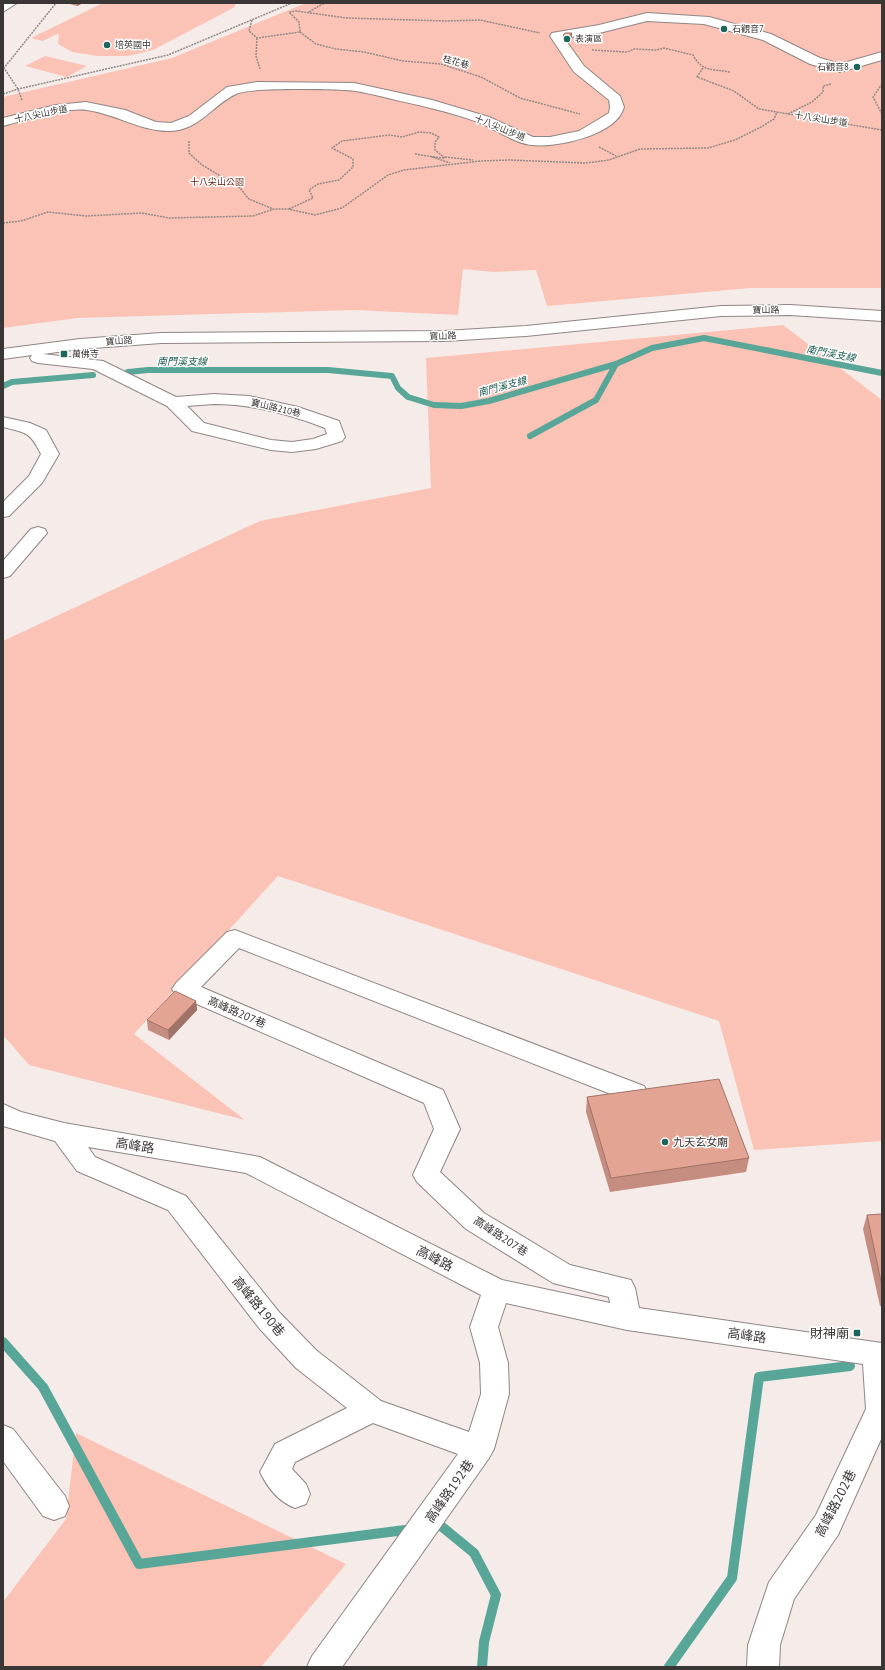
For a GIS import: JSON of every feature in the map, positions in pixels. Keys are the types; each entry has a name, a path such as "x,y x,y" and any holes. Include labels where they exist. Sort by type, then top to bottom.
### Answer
{"street":[{"path":"3,8 11,3"},
{"path":"556,36 599,29 648,17 705,20 767,37 784,44 815,61 840,68 882,56"},
{"name":"十八尖山步道","path":"3,122 56,109 86,106 120,113 154,126 172,127 194,119 232,90 257,86 354,87 427,103 484,120 531,141 550,141 583,134 615,115 617,107 615,99 579,68 556,36"},
{"name":"寶山路","path":"3,339 75,330 147,325 415,324 496,321 715,300 788,300 882,304"},
{"name":"寶山路","path":"11,353 80,344 161,338 445,336 526,331 721,311 790,310 882,316"},
{"name":"寶山路210巷","path":"11,353 31,358 97,364 173,402 198,427 271,445 292,447 316,444 336,437 333,425 295,411 261,403 220,398 173,402"},
{"path":"3,422 24,427 40,434 50,454 36,479 3,512"},
{"path":"3,572 38,533"},
{"name":"高峰路207巷","path":"628,1318 621,1288 562,1275 475,1221 426,1175 447,1129 434,1097 184,989 235,938 635,1093"},
{"name":"高峰路","path":"3,1114 14,1120 64,1133 251,1164 497,1290 628,1318 879,1355"},
{"name":"高峰路190巷","path":"64,1133 86,1164 177,1203 269,1320 306,1359 371,1410 479,1449"},
{"name":"高峰路192巷","path":"323,1667 479,1449 495,1394 494,1363 484,1327 497,1290"},
{"name":"高峰路202巷","path":"763,1667 764,1645 780,1592 827,1525 880,1409 879,1355"},
{"path":"295,1494 275,1472 285,1453 371,1410"},
{"path":"3,1438 54,1506"}],"path":[{"path":"28,116 18,89 4,68 17,48 32,34 56,3"},
{"path":"3,94 18,89 168,55 292,3"},
{"path":"309,12 324,3"},
{"path":"257,38 300,32 299,22 289,12 309,12 347,18 448,21 480,20 556,36"},
{"path":"252,20 249,31 257,38"},
{"name":"桂花巷","path":"300,32 316,44 336,49 364,52 403,61 440,64 481,77 520,98 551,105 605,122"},
{"path":"257,38 256,56 262,72 257,86"},
{"path":"592,50 627,52 634,48 673,49 693,55 698,66 730,72"},
{"name":"十八尖山步道","path":"703,68 697,77 734,91 759,109 882,130"},
{"path":"788,114 812,102 823,92 823,86 837,82"},
{"path":"882,84 874,97 882,114"},
{"path":"3,224 8,224 48,212 86,216 150,214 169,218 253,216 274,209 288,209 315,215 342,208 388,175 404,170 480,161 509,160 585,163 609,160 640,149 708,148 736,140 761,127 774,119 777,112"},
{"path":"181,124 190,134 189,153 193,157 202,165 239,187 249,199 274,209"},
{"path":"288,209 313,198 309,190 318,184 339,180 353,167 353,159 332,148 342,141 366,140 389,135 402,137 419,132 430,133 439,138 435,142 435,150 445,158"},
{"path":"415,154 480,161"},
{"path":"432,157 450,164"}],"green space":[{"path":"103,3 235,3 235,7 153,50 128,56 97,56 72,52 58,44 59,33 43,41 31,38"},
{"name":"十八尖山公園","path":"306,3 882,3 882,288 751,288 547,306 536,270 493,272 463,269 458,315 356,310 77,318 3,328 3,97 172,58"},
{"path":"45,56 87,66 67,77 25,66"},
{"path":"783,325 882,400 882,1141 754,1150 719,1021 278,876 134,1034 245,1120 29,1065 3,1035 3,641 260,521 431,488 426,358"},
{"path":"76,1433 346,1564 261,1667 3,1667 3,1602 66,1519"}],"building":[{"path":"565,33 572,33 568,37 563,35"},
{"path":"175,991 196,1001 168,1030 147,1020"},
{"name":"九天玄女廟","path":"719,1079 749,1158 611,1178 587,1097"},
{"path":"882,1214 882,1286 867,1215"}],"waterway":[{"name":"南門溪支線","path":"616,364 652,348 704,338 882,373"},
{"name":"南門溪支線","path":"128,372 148,370 328,370 392,376 398,388 408,397 434,405 461,406 489,401 616,364"},
{"path":"530,436 596,400 616,364"},
{"name":"南門溪支線","path":"3,386 12,382 93,375"},
{"path":"3,1342 43,1387 139,1564 413,1529"},
{"path":"669,1667 732,1578 759,1377 850,1366"},
{"path":"432,1527 441,1526 474,1553 496,1595 484,1642 482,1667"}],"place":[{"name":"石觀音7","path":"724,29"},
{"name":"表演區","path":"567,39"},
{"name":"培英國中","path":"107,45"},
{"name":"石觀音8","path":"857,67"},
{"name":"萬佛寺","path":"64,354"},
{"name":"九天玄女廟","path":"665,1142"},
{"name":"財神廟","path":"857,1333"}]}
